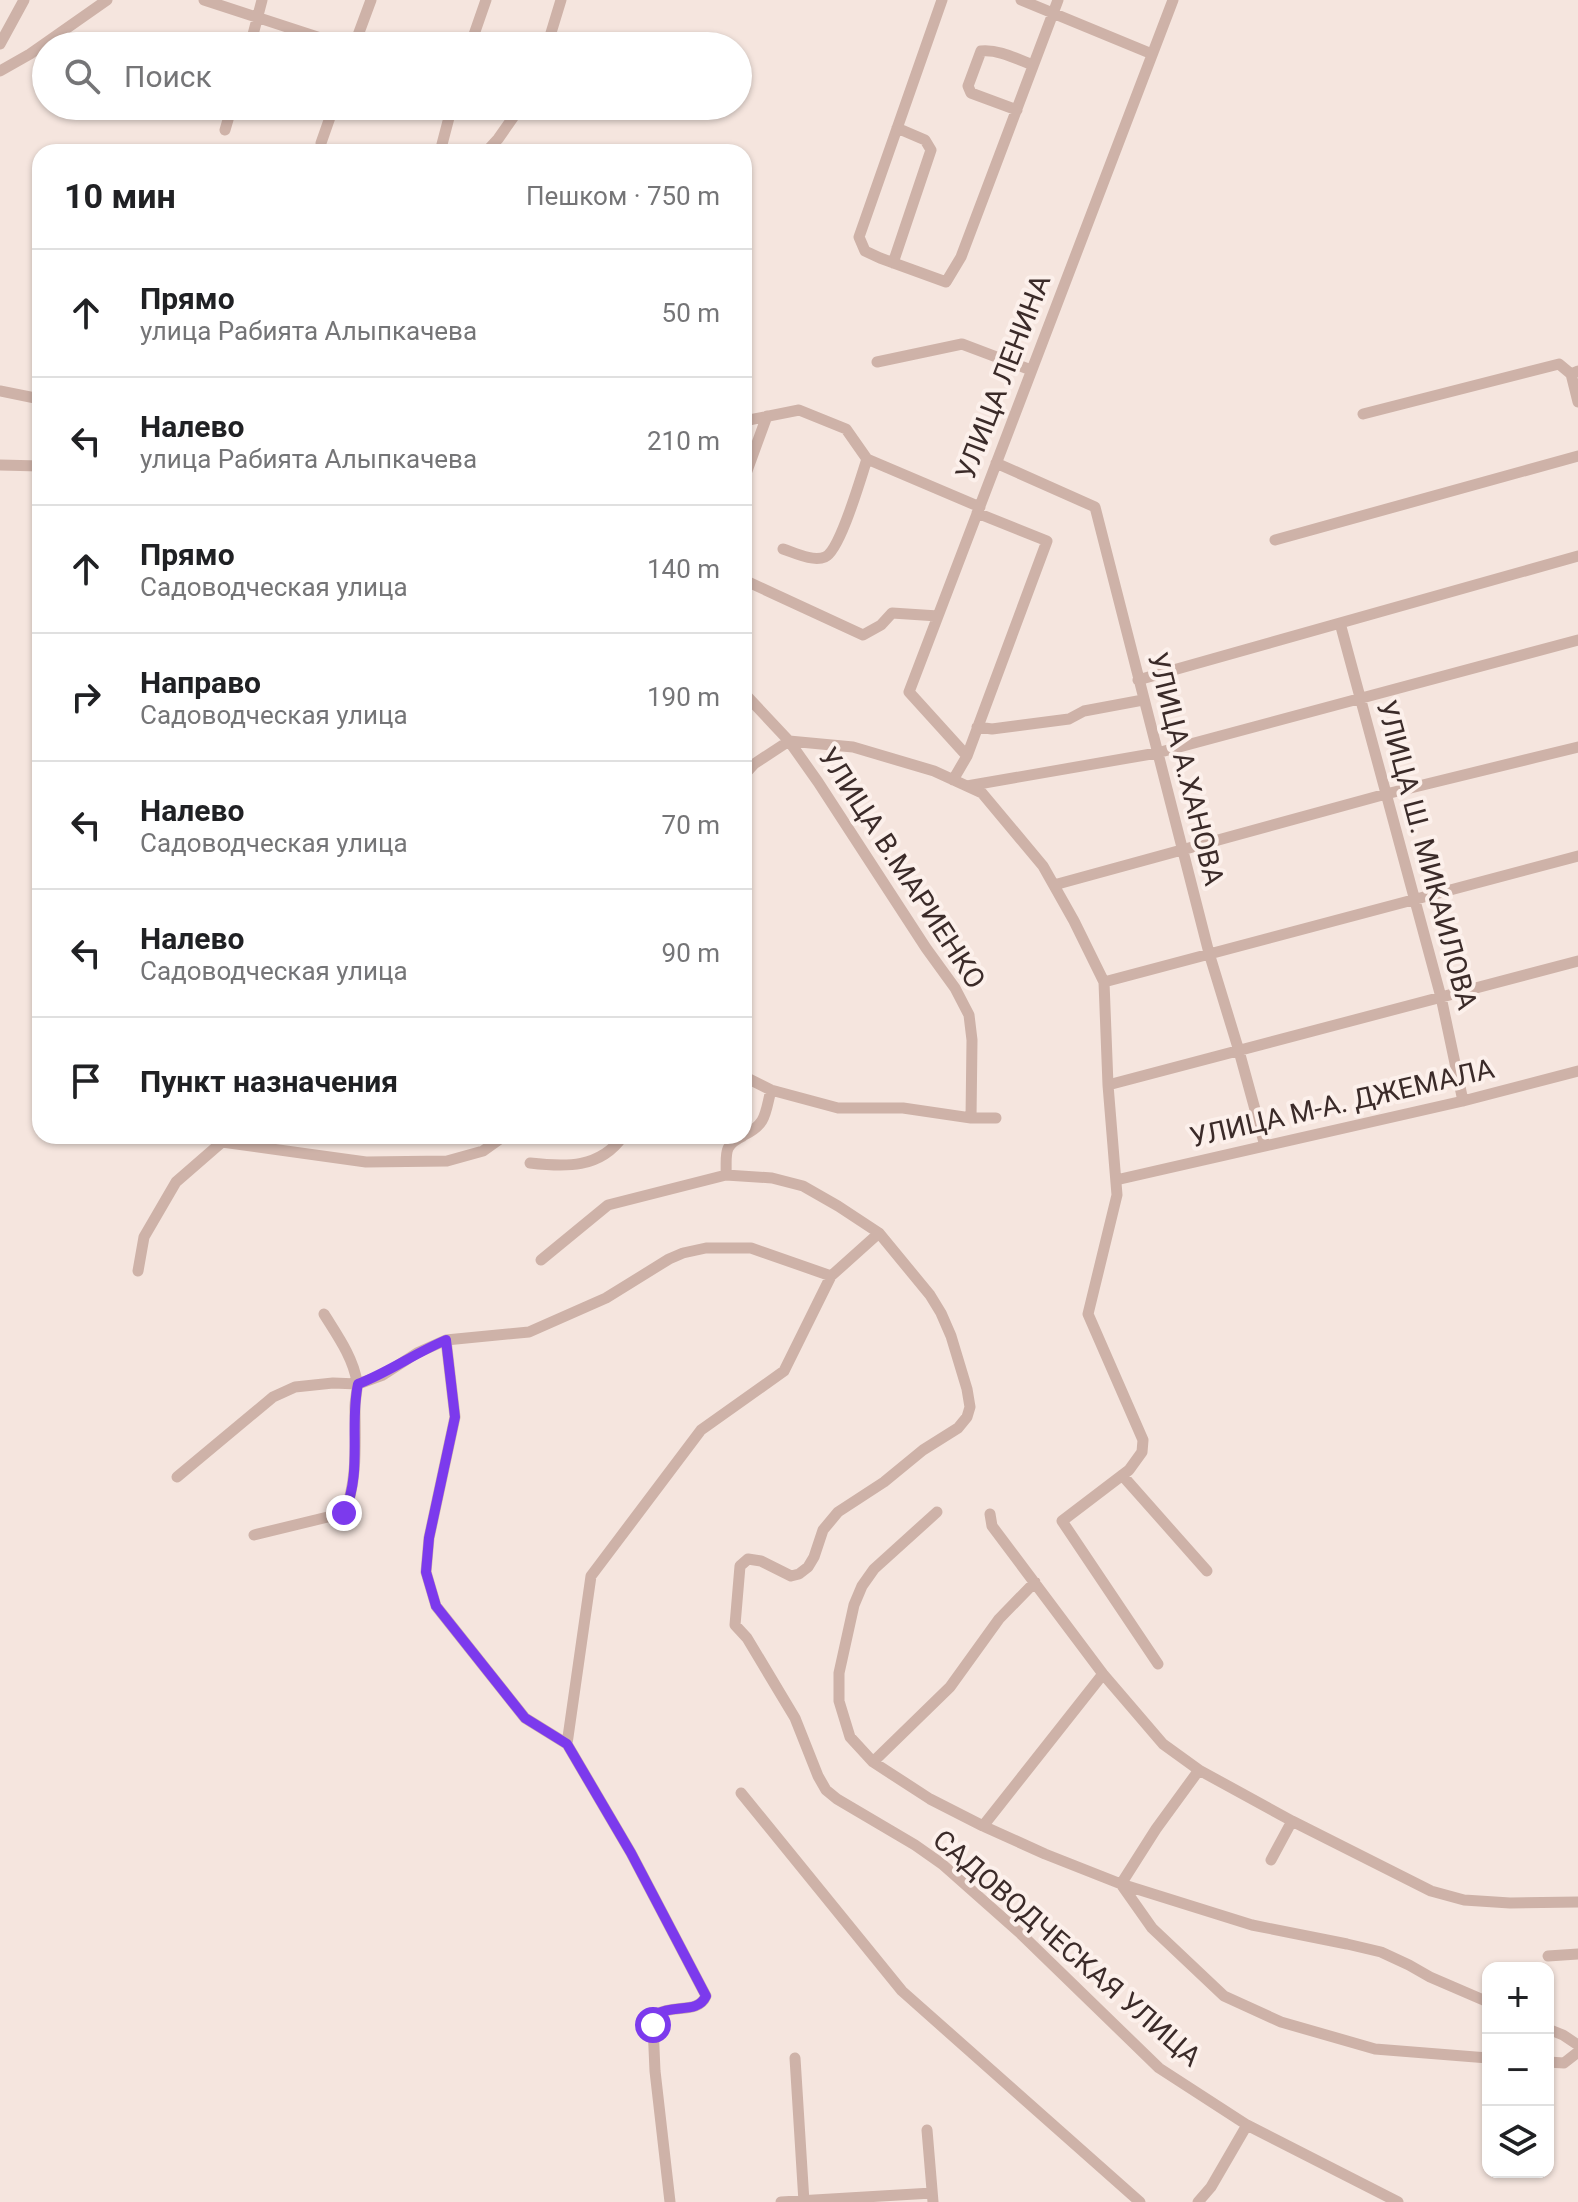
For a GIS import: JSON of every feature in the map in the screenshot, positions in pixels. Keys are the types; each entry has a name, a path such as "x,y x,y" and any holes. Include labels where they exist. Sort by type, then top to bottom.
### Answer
{"street":[{"path":"0,44 24,0"},
{"path":"61,32 107,0"},
{"path":"204,0 305,32"},
{"path":"254,32 262,0"},
{"path":"359,32 371,0"},
{"path":"475,32 486,0"},
{"path":"551,32 561,0"},
{"path":"942,0 859,237 865,251 946,282 961,257 1058,0"},
{"path":"1021,0 1152,54"},
{"name":"УЛИЦА ЛЕНИНА","path":"967,756 909,692 1173,0"},
{"path":"1017,110 971,93 968,86 976,62 981,51 987,50 1033,65"},
{"path":"0,71 32,53"},
{"path":"225,130 228,120"},
{"path":"321,143 329,120"},
{"path":"442,144 448,120"},
{"path":"493,144 511,120"},
{"path":"893,263 931,150 925,140 897,128"},
{"path":"498,139 500,144"},
{"path":"877,362 962,344 1031,370"},
{"path":"1363,414 1559,364 1574,373 1578,402"},
{"path":"0,391 32,397"},
{"path":"752,419 799,410 846,429 867,459 1047,541 967,756 953,780"},
{"path":"752,457 767,416"},
{"path":"1275,540 1578,456"},
{"path":"783,549 814,559 830,554 839,540 867,459"},
{"name":"УЛИЦА А.ХАНОВА","path":"996,463 1095,507 1209,953 1265,1146"},
{"path":"0,465 32,466"},
{"path":"1138,680 1578,556"},
{"path":"752,584 863,635 881,625 892,613 938,616"},
{"name":"УЛИЦА Ш. МИКАИЛОВА","path":"1340,623 1441,997 1463,1101"},
{"path":"966,786 1157,753 1578,640"},
{"path":"977,727 992,729 1069,719 1084,711 1143,700"},
{"name":"УЛИЦА В.МАРИЕНКО","path":"752,702 789,741 955,988 969,1015 972,1040 971,1118"},
{"path":"752,766 789,741 853,747 934,771 982,793 1043,866 1104,982 1117,1195 1088,1314 1143,1440 1142,1452 1129,1470 1062,1521 1158,1664"},
{"path":"1054,885 1386,794 1578,747"},
{"path":"1104,982 1578,856"},
{"path":"1108,1085 1578,961"},
{"name":"УЛИЦА М-А. ДЖЕМАЛА","path":"1116,1180 1463,1101 1578,1071"},
{"path":"752,1080 771,1090 838,1108 903,1108 971,1118 996,1118"},
{"path":"752,1132 763,1122 771,1090"},
{"path":"138,1271 144,1237 176,1182 220,1144"},
{"path":"236,1144 366,1162 447,1161 483,1151 493,1144"},
{"path":"530,1163 565,1167 600,1158 618,1144"},
{"path":"726,1175 730,1144"},
{"name":"САДОВОДЧЕСКАЯ УЛИЦА","path":"541,1260 608,1205 726,1175 772,1178 803,1186 879,1233 941,1313 967,1389 970,1407 967,1417 958,1428 838,1512 823,1530 808,1567 799,1574 791,1576 761,1561 748,1559 740,1566 735,1625 747,1638 795,1718 826,1790 942,1864 1021,1934 1159,2068 1247,2125 1398,2202"},
{"path":"567,1744 591,1576 701,1430 784,1371 831,1276 879,1233"},
{"path":"177,1477 273,1397 295,1387 358,1384 383,1375 417,1353 446,1340 529,1332 606,1298 669,1259 706,1248 751,1248 831,1276"},
{"path":"254,1535 344,1513 350,1501 358,1384 346,1348 324,1314"},
{"path":"446,1340 455,1417 429,1538 426,1572 436,1606 525,1718 567,1744 631,1853 706,1996 698,2006 667,2009 657,2014 653,2025 655,2071 670,2202"},
{"path":"1122,1475 1207,1571"},
{"path":"937,1512 874,1569 854,1605 839,1673 839,1701 850,1737 873,1762 930,1799 983,1826 1121,1884 1252,1925 1381,1952 1482,1999"},
{"path":"990,1514 992,1526 1103,1674 1163,1744 1199,1770 1431,1891 1464,1900 1578,1902"},
{"path":"873,1762 950,1687 999,1619 1035,1582"},
{"path":"983,1826 1103,1674"},
{"path":"1121,1884 1199,1770"},
{"path":"741,1793 902,1991 1140,2202"},
{"path":"1271,1860 1292,1821"},
{"path":"1121,1884 1152,1928 1224,1996 1281,2022 1375,2049 1482,2058"},
{"path":"1548,1956 1578,1954"},
{"path":"1554,2031 1578,2045"},
{"path":"1554,2062 1564,2063 1578,2052"},
{"path":"795,2058 804,2202"},
{"path":"1198,2202 1211,2187 1247,2125"},
{"path":"781,2202 933,2198 927,2130"}],"route":[{"path":"344,1513 350,1501 358,1384 383,1375 417,1353 446,1340 455,1417 429,1538 426,1572 436,1606 525,1718 567,1744 631,1853 706,1996 698,2006 667,2009 657,2014 653,2025"}]}
